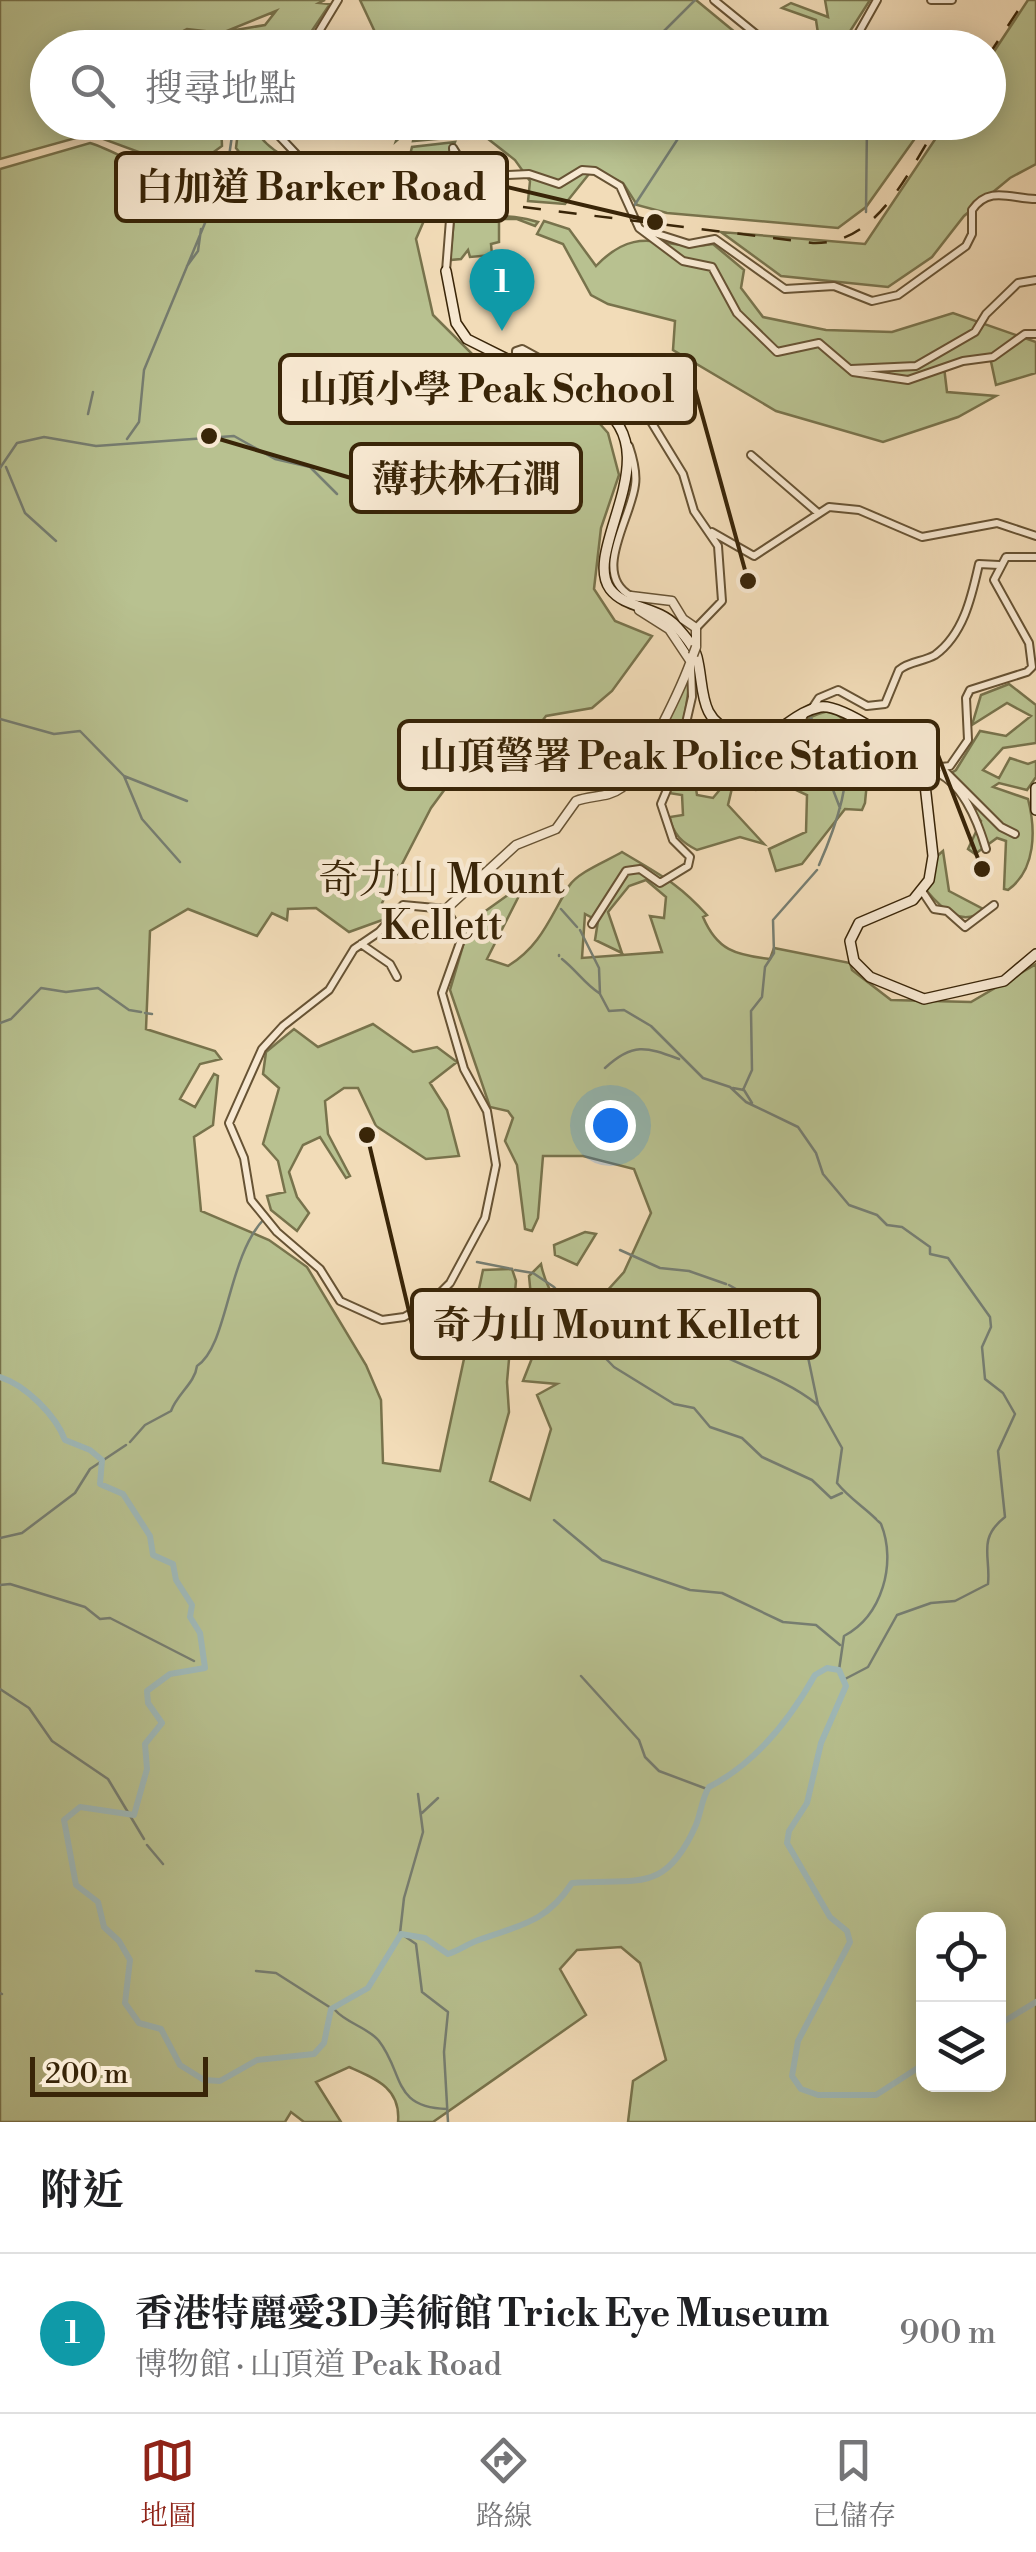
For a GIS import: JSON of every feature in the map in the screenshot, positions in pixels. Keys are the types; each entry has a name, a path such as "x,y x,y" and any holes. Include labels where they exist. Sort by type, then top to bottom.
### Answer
{"main road":[{"path":"446,271 456,323 467,339 606,411 623,444 626,484 604,571 611,590 659,611 685,637 696,656 701,698 718,723 746,735 774,733 807,712 828,706 843,710 924,769 934,861 922,891 906,904 865,918 853,932 852,956 878,982 908,995 932,998 959,988 1004,982 1036,954"},
{"path":"1036,788 1036,810"}],"street":[{"path":"320,30 338,0"},
{"path":"714,0 750,30"},
{"path":"860,30 877,0"},
{"path":"931,0 952,0"},
{"path":"283,140 298,156 452,194 446,271"},
{"path":"456,174 454,148 471,177 526,174 559,184 590,170 620,186 639,228 683,261 712,267 737,312 770,348 794,351 819,343 850,369 910,380 963,361 993,358 1026,334 1036,334"},
{"path":"639,228 687,244 715,239 785,289 834,286 866,300 880,300 906,290 963,249 972,236 972,208 981,200 1002,194 1036,198"},
{"path":"850,369 916,366 975,332 986,314 1018,284 1036,280"},
{"path":"562,388 556,378 515,356 517,349 616,388 646,415 683,474 700,516 711,531 720,552 723,592 718,607 696,628 692,696 684,730 686,745 661,804 674,840 690,856 688,866 660,883 638,868 626,871 592,924"},
{"path":"751,455 817,512"},
{"path":"711,531 754,556 817,512 840,507 859,510 922,537 998,523 1036,536"},
{"path":"924,769 952,765 968,740 966,696 970,690 1032,667 1029,643 995,584 999,565 1010,555 1036,557"},
{"path":"686,745 710,768 730,770 746,747 795,733 820,698 838,690 867,706 885,704 898,670 936,654 964,617 976,588 979,564 999,565"},
{"path":"631,599 669,599 696,628"},
{"path":"631,599 693,655"},
{"path":"446,909 463,940 444,984 443,998 464,1069 487,1110 496,1168 486,1215 450,1283 418,1310 386,1320 368,1317 340,1301 320,1269 253,1204 246,1188 244,1158 229,1125 262,1049 283,1026 329,990 362,944 403,905 446,909 516,845 556,829 576,801 608,794 626,785 693,655"},
{"path":"684,730 701,698"},
{"path":"941,768 957,778 1001,827 1015,834"},
{"path":"924,769 948,778 978,821 986,850"},
{"path":"922,891 934,908 963,926 970,925 994,905"},
{"path":"362,944 390,964 397,977"}],"green space":[{"path":"0,0 325,0 319,3 330,4 312,30 236,30 265,25 276,11 229,30 30,30 30,140 68,140 0,159"},
{"path":"360,0 696,0 732,30 374,30"},
{"path":"825,0 870,0 851,30 817,30 816,20 782,8 791,3 828,17"},
{"path":"1028,0 1036,0 1036,164 1010,178 964,216 932,257 888,287 781,276 721,232 865,244 935,140 1006,140 1006,33"},
{"path":"106,140 222,140 222,146 193,167 182,168"},
{"path":"237,140 263,140 305,166 429,190 291,185 264,176 236,148"},
{"path":"489,140 914,140 866,207 838,228 667,213 637,205 623,183 593,169 565,204 528,201 530,181 515,160"},
{"path":"455,142 449,156 432,158 425,175 391,166 410,155 412,147"},
{"path":"90,143 146,168 181,178 232,156 260,182 274,188 433,200 416,239 433,315 473,355 577,398 608,433 619,475 601,528 594,589 615,621 652,636 612,691 592,708 546,716 512,753 462,766 431,808 382,903 388,918 349,932 316,908 288,909 287,920 272,913 257,936 188,909 150,931 146,1029 215,1051 221,1059 200,1064 180,1099 195,1107 214,1074 218,1076 213,1125 194,1137 201,1211 269,1240 307,1267 366,1365 381,1400 383,1463 440,1471 483,1270 512,1269 516,1281 507,1382 509,1412 490,1481 530,1500 551,1429 537,1395 557,1384 523,1381 536,1348 529,1276 541,1264 562,1310 597,1347 587,1313 624,1272 651,1213 634,1169 583,1156 543,1156 538,1218 532,1231 525,1229 517,1165 505,1141 513,1118 508,1111 490,1107 450,990 470,922 526,882 487,959 508,966 537,940 573,881 622,852 686,894 707,915 703,917 714,937 729,949 770,959 774,948 850,963 852,970 891,1000 971,1002 1036,964 1036,2122 628,2122 633,2081 666,2060 640,1963 621,1947 577,1950 560,1969 586,2015 433,2122 398,2122 395,2101 385,2086 349,2067 316,2082 341,2122 304,2122 291,2112 285,2122 0,2122 0,169","holes":["646,880 666,897 664,918 650,916 662,952 582,958 585,914 598,921 595,940 622,953 608,912 629,886"]},
{"path":"462,214 519,218 538,222 535,226 517,219 499,219 499,242 491,244 492,255 470,257 468,250 461,259 450,260 454,219"},
{"path":"544,221 569,229 596,266 612,252 639,241 713,244 744,270 741,288 763,317 826,330 892,332 953,313 1036,342 1036,373 996,385 990,357 944,367 947,392 996,396 958,417 883,442 776,411 673,350 675,321 608,304 591,295 563,244 537,234"},
{"path":"691,675 684,719 693,726 688,737 697,795 713,798 727,781 733,784 728,805 764,844 740,837 697,850 673,828 670,817 683,815 682,795 669,793 683,747 679,730 663,726"},
{"path":"1009,684 1036,705 1036,743 1003,748 983,770 999,778 1010,758 1028,764 1036,761 1036,777 1027,790 999,783 993,787 1028,799 1031,811 1029,861 1008,890 1004,889 1006,841 997,838 975,854 968,849 981,821 943,778 956,770 980,731 1006,736 1031,716 1007,703 972,725 981,695"},
{"path":"833,711 858,733 868,749 865,803 862,810 845,809 802,864 776,871 769,849 806,832 807,795 781,783 756,790 740,779 751,749 785,742 805,720"},
{"path":"943,851 949,891 985,910 960,917 945,909 926,890 934,874 936,857"},
{"path":"373,1024 413,1052 437,1047 457,1062 430,1083 447,1110 459,1156 426,1159 376,1126 358,1088 344,1088 325,1101 328,1134 350,1176 346,1178 320,1137 303,1145 289,1172 297,1197 309,1213 297,1231 271,1210 267,1196 285,1192 278,1161 263,1144 279,1088 263,1074 266,1052 294,1029 318,1047"},
{"path":"585,1232 596,1234 577,1265 555,1255 554,1245"}],"waterway":[{"path":"665,30 695,0"},
{"path":"127,439 139,422 144,370 227,170 231,140"},
{"path":"634,206 677,140"},
{"path":"866,212 867,140"},
{"path":"187,266 198,251 201,229"},
{"path":"88,414 93,392"},
{"path":"0,468 17,443 44,437 96,446 234,436 275,459 310,467 337,494"},
{"path":"6,467 25,513 56,541"},
{"path":"0,719 54,734 80,731 124,776 142,819 180,862"},
{"path":"847,730 849,722"},
{"path":"814,729 817,748 840,808"},
{"path":"819,865 842,800 848,732"},
{"path":"124,776 187,801"},
{"path":"743,1090 752,1070 751,1011 762,997 765,967 774,953 773,920 817,870"},
{"path":"561,909 577,927"},
{"path":"580,930 599,968 600,994 609,1011 624,1010 651,1026 703,1078 730,1087 746,1102 798,1127 816,1153 823,1174 849,1205 877,1215 887,1225 902,1227 930,1247 930,1254 948,1258 990,1317 991,1327 982,1347 985,1379 1003,1393 1015,1414 998,1451 1005,1517 988,1540 988,1584 955,1601 931,1603 897,1615 868,1667 845,1679"},
{"path":"562,959 599,993"},
{"path":"0,1023 11,1019 41,988 66,992 98,988 129,1010 141,1012"},
{"path":"145,1013 152,1014"},
{"path":"605,1068 624,1054 640,1049 679,1059"},
{"path":"733,1088 744,1090 752,1103"},
{"path":"130,1442 145,1425 171,1411 207,1356 242,1256 264,1219"},
{"path":"620,1250 660,1268 689,1271 726,1284"},
{"path":"477,1262 512,1269"},
{"path":"515,1270 533,1273 554,1287 575,1312 583,1335 614,1367 674,1404 694,1408 710,1427 742,1438 762,1457 812,1480 831,1498 842,1493"},
{"path":"729,1285 743,1293"},
{"path":"745,1294 787,1330 808,1357 818,1405 842,1448 837,1483 881,1523 886,1539 883,1587 868,1616 844,1636 839,1670"},
{"path":"675,1330 784,1383 818,1405"},
{"path":"0,1377 39,1402 65,1440 90,1450 102,1460 100,1484 123,1494 150,1536 153,1555 173,1564 176,1580 192,1605 190,1617 200,1633 205,1668 170,1674 147,1691 148,1703 162,1723 145,1744 147,1769 134,1815 80,1807 64,1820 76,1885 98,1902 104,1927 119,1941 130,1960 125,2003 139,2023 161,2029 180,2065 204,2080 220,2081 257,2060 314,2054 324,2043 331,2009 368,1988 401,1934 425,1938 448,1954 541,1915 572,1883 632,1881 660,1873 684,1847 709,1787 756,1753 794,1709 815,1675 827,1668 839,1670 846,1686 821,1743 807,1803 789,1831 787,1843 830,1917 847,1931 850,1942 798,2041 792,2076 801,2089 818,2095 876,2095 916,2069"},
{"path":"0,1538 22,1533 75,1493 90,1469 126,1445"},
{"path":"554,1520 602,1560 690,1590 722,1593 783,1622 816,1625 840,1645"},
{"path":"0,1585 10,1584 85,1607 100,1619 110,1618 194,1661"},
{"path":"581,1676 639,1740 645,1757 659,1771 707,1789"},
{"path":"0,1689 29,1708 52,1741 108,1779 144,1839"},
{"path":"418,1794 423,1832 404,1898 400,1933 416,1944 422,1992 448,2012 444,2052 448,2122"},
{"path":"422,1813 438,1798"},
{"path":"147,1845 163,1864"},
{"path":"256,1971 276,1973 331,2008"},
{"path":"1006,2020 1036,2002"},
{"path":"335,2010 379,2041 408,2095 429,2107 447,2109"}],"railway":[{"path":"1005,30 1025,0"},
{"path":"523,207 813,243 836,240 856,232 874,218 929,140"}],"place":[{"name":"白加道 Barker Road","path":"655,222"},
{"name":"香港特麗愛3D美術館 Trick Eye Museum","path":"502,331"},
{"name":"薄扶林石澗","path":"209,436"},
{"name":"山頂小學 Peak School","path":"748,581"},
{"name":"山頂警署 Peak Police Station","path":"982,869"},
{"name":"奇力山 Mount Kellett","path":"367,1135"}],"district":[{"name":"奇力山 Mount Kellett","path":"442,904"}]}
